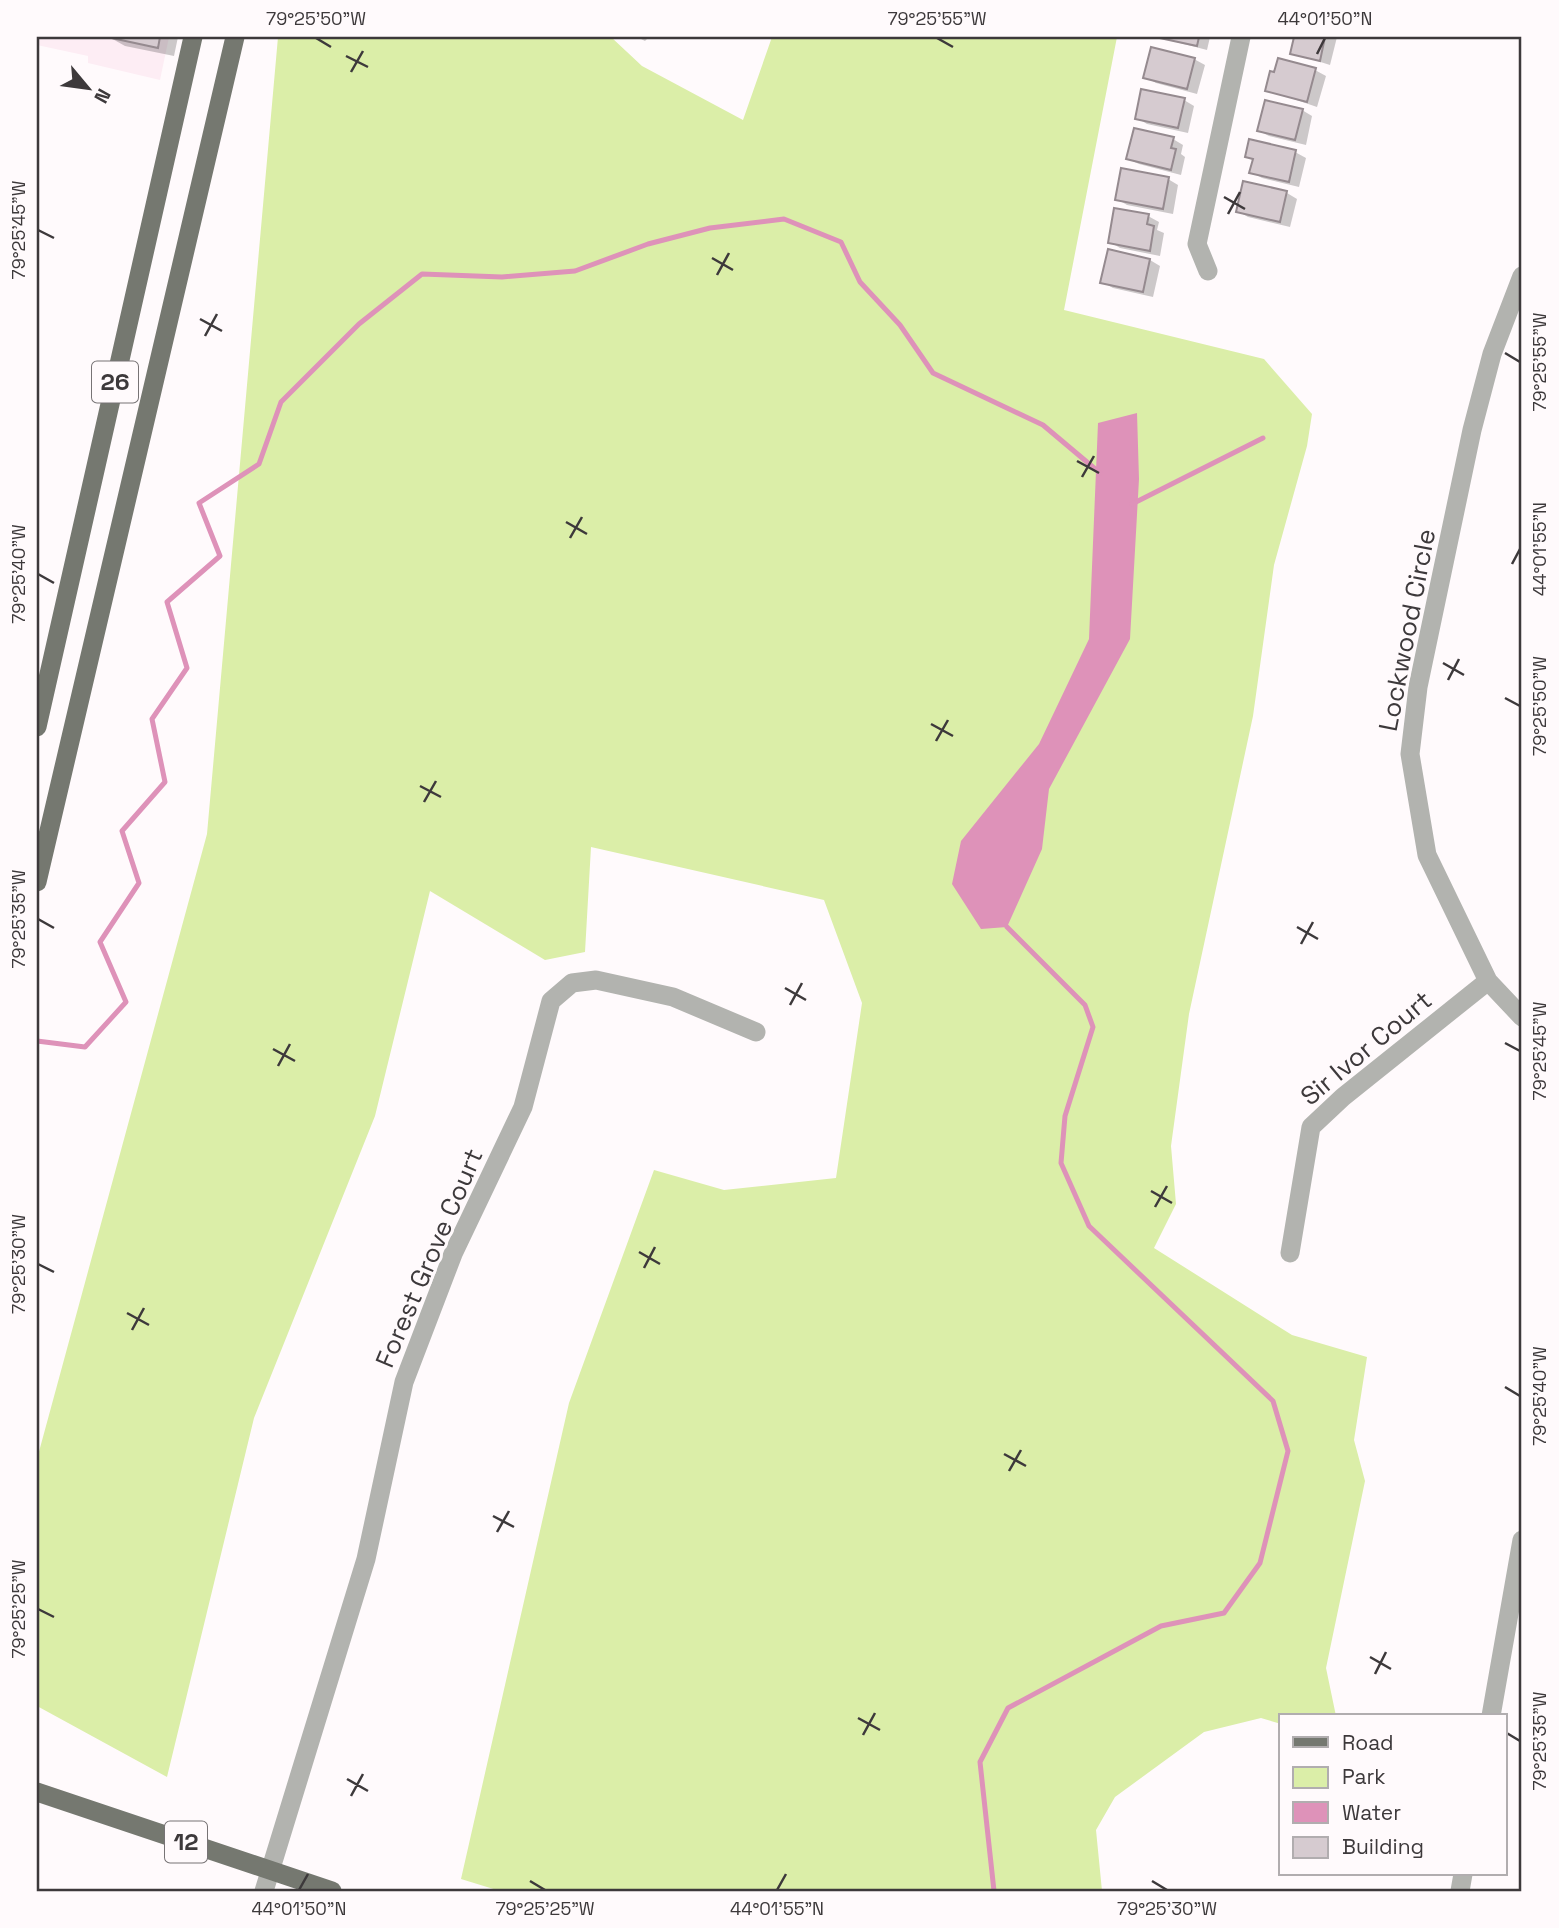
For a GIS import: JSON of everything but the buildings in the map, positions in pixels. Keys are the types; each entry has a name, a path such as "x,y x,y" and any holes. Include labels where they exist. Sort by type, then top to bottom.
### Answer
{"main road":[{"name":"26","path":"37,727 193,37"},
{"name":"26","path":"37,882 235,37"},
{"name":"12","path":"38,1789 270,1872 332,1891"}],"street":[{"path":"1208,271 1197,244 1241,37"},
{"name":"Lockwood Circle","path":"1522,276 1492,354 1472,430 1418,687 1410,754 1427,855 1488,981 1522,1017"},
{"name":"Forest Grove Court","path":"264,1891 366,1559 404,1382 453,1254 523,1107 551,1001 572,983 596,980 673,997 756,1032"},
{"name":"Sir Ivor Court","path":"1290,1253 1311,1126 1343,1097 1488,981"},
{"path":"1491,1714 1522,1540"}],"shaded area":[{"path":"37,37 169,37 160,80 88,63 88,56 37,45"}],"green space":[{"path":"278,37 611,37 642,66 743,120 772,37 1117,37 1064,310 1264,359 1312,414 1307,446 1274,565 1253,716 1189,1014 1171,1146 1176,1204 1154,1248 1292,1335 1367,1357 1354,1440 1365,1481 1326,1668 1336,1714 1279,1714 1279,1723 1261,1718 1204,1732 1115,1797 1096,1830 1102,1891 500,1891 461,1879 569,1403 654,1170 724,1190 836,1178 862,1003 824,900 591,847 585,952 545,960 430,891 375,1116 254,1418 167,1777 37,1706 37,1459 207,834"}],"water":[{"path":"1137,413 1139,479 1130,639 1049,789 1042,849 1007,927 981,929 952,884 961,841 1039,744 1089,639 1098,423"}],"waterway":[{"path":"37,1041 85,1047 126,1002 100,942 139,883 122,831 165,782 152,719 187,668 167,602 220,556 199,503 259,464 281,402 359,324 422,274 502,277 575,271 648,244 710,228 784,219 841,242 860,282 900,325 933,373 1043,425 1100,473"},
{"path":"1132,504 1263,438"},
{"path":"994,1891 980,1762 1008,1708 1161,1626 1224,1613 1260,1563 1288,1451 1273,1401 1089,1226 1061,1163 1065,1116 1093,1027 1085,1005 1007,927"}]}
